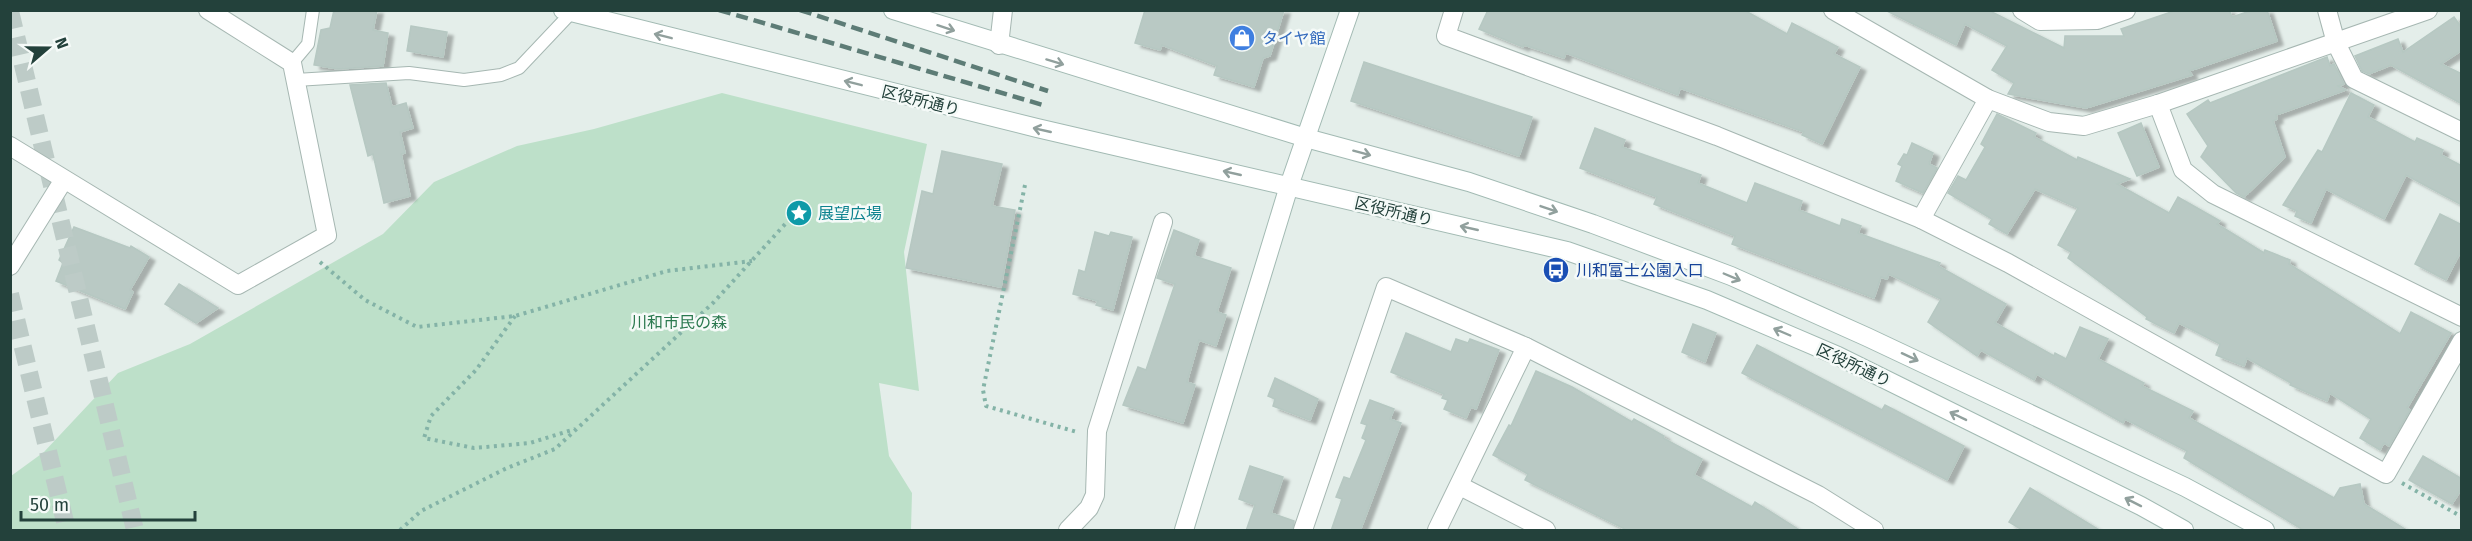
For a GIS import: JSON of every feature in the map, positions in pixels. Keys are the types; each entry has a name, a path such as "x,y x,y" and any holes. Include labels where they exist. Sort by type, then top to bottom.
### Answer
{"street":[{"path":"10,147 238,285 327,235 294,72 208,10"},
{"name":"区役所通り","path":"893,10 999,45 1306,138 1469,182 1593,224 1731,276 2185,487 2265,531"},
{"path":"999,45 1003,10"},
{"path":"1184,531 1289,186 1350,10"},
{"path":"1454,10 1446,36 1717,136 1921,219 2008,263 2385,474 2462,341"},
{"path":"2022,10 2040,21 2097,20 2126,10"},
{"path":"2327,10 2336,43 2354,78 2462,132"},
{"path":"1835,11 1988,99 2049,122 2084,126 2158,104 2428,10"},
{"name":"区役所通り","path":"567,12 1037,128 1567,251 1707,300 1838,356 2141,506 2184,531"},
{"path":"1921,219 1988,99"},
{"path":"2158,104 2183,170 2213,194 2462,317"},
{"path":"10,266 63,181"},
{"path":"1068,531 1089,508 1095,495 1096,437 1164,222"},
{"path":"1304,531 1386,287 1526,347 1818,495 1874,531"},
{"path":"1437,531 1526,347"},
{"path":"1460,486 1546,531"}],"lane":[{"path":"313,10 308,44 294,72 409,73 464,80 501,75 519,68 567,12"}],"path":[{"path":"1025,185 982,390 986,406 1096,437"},
{"path":"400,531 422,511 507,468 555,449 714,302 788,221"},
{"path":"303,248 365,300 417,327 515,316 667,271 753,261"},
{"path":"515,316 476,370 431,416 424,438 474,448 530,443 576,429"},
{"path":"2385,474 2462,517"}],"green space":[{"name":"川和市民の森","path":"722,93 927,144 904,252 919,391 879,383 889,456 912,493 911,530 11,530 11,476 44,452 118,373 190,344 383,234 434,182 517,146 594,129"}],"building":[{"path":"334,10 377,10 373,30 388,33 383,66 338,69 314,65 321,30 330,28"},
{"path":"1145,10 1284,10 1270,56 1263,58 1254,87 1214,75 1217,66 1162,45 1160,50 1135,43"},
{"path":"1488,10 1744,10 1787,34 1792,23 1838,47 1834,54 1860,67 1822,144 1802,135 1804,132 1680,88 1678,95 1566,53 1564,58 1524,45 1523,47 1479,29"},
{"path":"1885,10 1988,10 2064,48 2065,36 2124,36 2121,29 2177,10 2229,10 2232,17 2253,10 2267,10 2277,41 2189,71 2192,75 2086,108 2008,94 2014,83 1992,70 2007,46 1965,24 1956,45"},
{"path":"2454,17 2462,28 2462,50 2441,64 2462,74 2462,104 2391,65 2369,74 2362,71 2355,56 2398,39 2403,52"},
{"path":"411,26 447,32 443,57 407,51"},
{"path":"2327,57 2330,66 2334,64 2344,84 2338,86 2346,90 2276,115 2277,119 2273,121 2285,157 2244,197 2236,193 2201,157 2208,146 2187,114 2208,100 2210,103"},
{"path":"1364,62 1532,117 1519,156 1351,101"},
{"path":"386,83 392,107 406,103 413,128 400,132 405,153 401,154 410,196 384,203 373,154 368,156 350,85"},
{"path":"2351,93 2374,105 2368,117 2415,142 2417,138 2443,150 2441,155 2462,166 2462,205 2406,175 2384,219 2326,189 2311,223 2295,216 2297,211 2283,205 2318,150 2322,152"},
{"path":"1997,114 2036,133 2034,137 2077,160 2078,157 2130,179 2117,184 2169,213 2178,197 2220,221 2217,224 2264,253 2265,250 2290,260 2289,264 2400,334 2411,312 2451,333 2407,408 2410,410 2389,446 2384,443 2380,450 2360,438 2371,419 2330,393 2327,401 2290,385 2291,383 2247,358 2244,366 2216,355 2220,344 2179,323 2174,333 2146,319 2147,317 2068,258 2071,252 2058,245 2078,208 2035,189 2007,234 1989,224 1992,219 1948,193 1958,176 1966,180 1985,147 1981,144"},
{"path":"2141,123 2159,167 2137,176 2118,133"},
{"path":"1595,128 1625,140 1622,147 1701,175 1698,183 1747,203 1755,183 1802,201 1799,210 1840,226 1842,219 1861,226 1858,233 1940,263 1938,266 2006,304 1995,323 2054,356 2055,353 2066,359 2080,327 2108,339 2098,359 2144,383 2142,386 2193,411 2189,418 2334,498 2340,488 2360,484 2364,504 2408,531 2305,531 2184,458 2187,451 2125,419 2123,423 2037,374 2034,380 1981,350 1977,356 1928,322 1941,299 1889,274 1887,279 1881,277 1874,298 1732,244 1735,236 1654,204 1657,197 1580,168"},
{"path":"1912,143 1933,153 1929,164 1937,168 1923,193 1896,181 1902,166 1898,164 1904,154 1907,155"},
{"path":"942,151 1002,164 992,206 1015,210 1001,287 906,268 922,191 933,194"},
{"path":"2440,214 2462,225 2462,249 2446,280 2415,264"},
{"path":"74,227 130,248 131,246 149,257 130,290 133,292 125,309 56,281 63,263 59,260"},
{"path":"1174,230 1199,240 1194,256 1231,268 1217,312 1226,315 1216,346 1199,340 1187,382 1195,385 1183,423 1123,405 1138,367 1146,370 1175,284 1157,278"},
{"path":"1095,232 1109,236 1111,232 1132,237 1113,310 1096,305 1098,301 1073,294 1079,270 1085,272"},
{"path":"179,284 218,308 196,323 165,304"},
{"path":"1693,324 1716,333 1705,362 1682,352"},
{"path":"1406,333 1451,352 1456,339 1468,343 1470,339 1499,350 1476,409 1471,407 1466,418 1444,409 1448,400 1442,398 1444,394 1391,372"},
{"path":"1757,345 1882,410 1885,405 1964,446 1947,480 1742,373"},
{"path":"1536,371 1572,387 1632,422 1634,419 1664,436 1663,438 1702,459 1694,475 1752,507 1755,502 1801,531 1629,531 1525,480 1528,474 1493,455 1509,425 1511,426"},
{"path":"1275,378 1318,399 1310,420 1273,406 1275,399 1268,396"},
{"path":"1370,400 1394,409 1390,419 1401,423 1360,531 1331,531 1342,499 1336,497 1344,477 1350,479 1366,440 1362,438 1367,425 1361,423"},
{"path":"2423,456 2462,479 2462,488 2452,504 2409,480"},
{"path":"1250,466 1283,477 1271,513 1294,521 1292,531 1246,531 1255,505 1239,499"},
{"path":"2030,488 2101,531 2024,531 2009,522"}],"tunnel":[{"path":"10,11 135,530"},
{"path":"10,294 67,530"}],"railway":[{"path":"719,10 1043,105"},
{"path":"800,10 1048,91"}],"place":[{"name":"タイヤ館","path":"1242,38"},
{"name":"展望広場","path":"799,213"},
{"name":"川和富士公園入口","path":"1556,270"}]}
